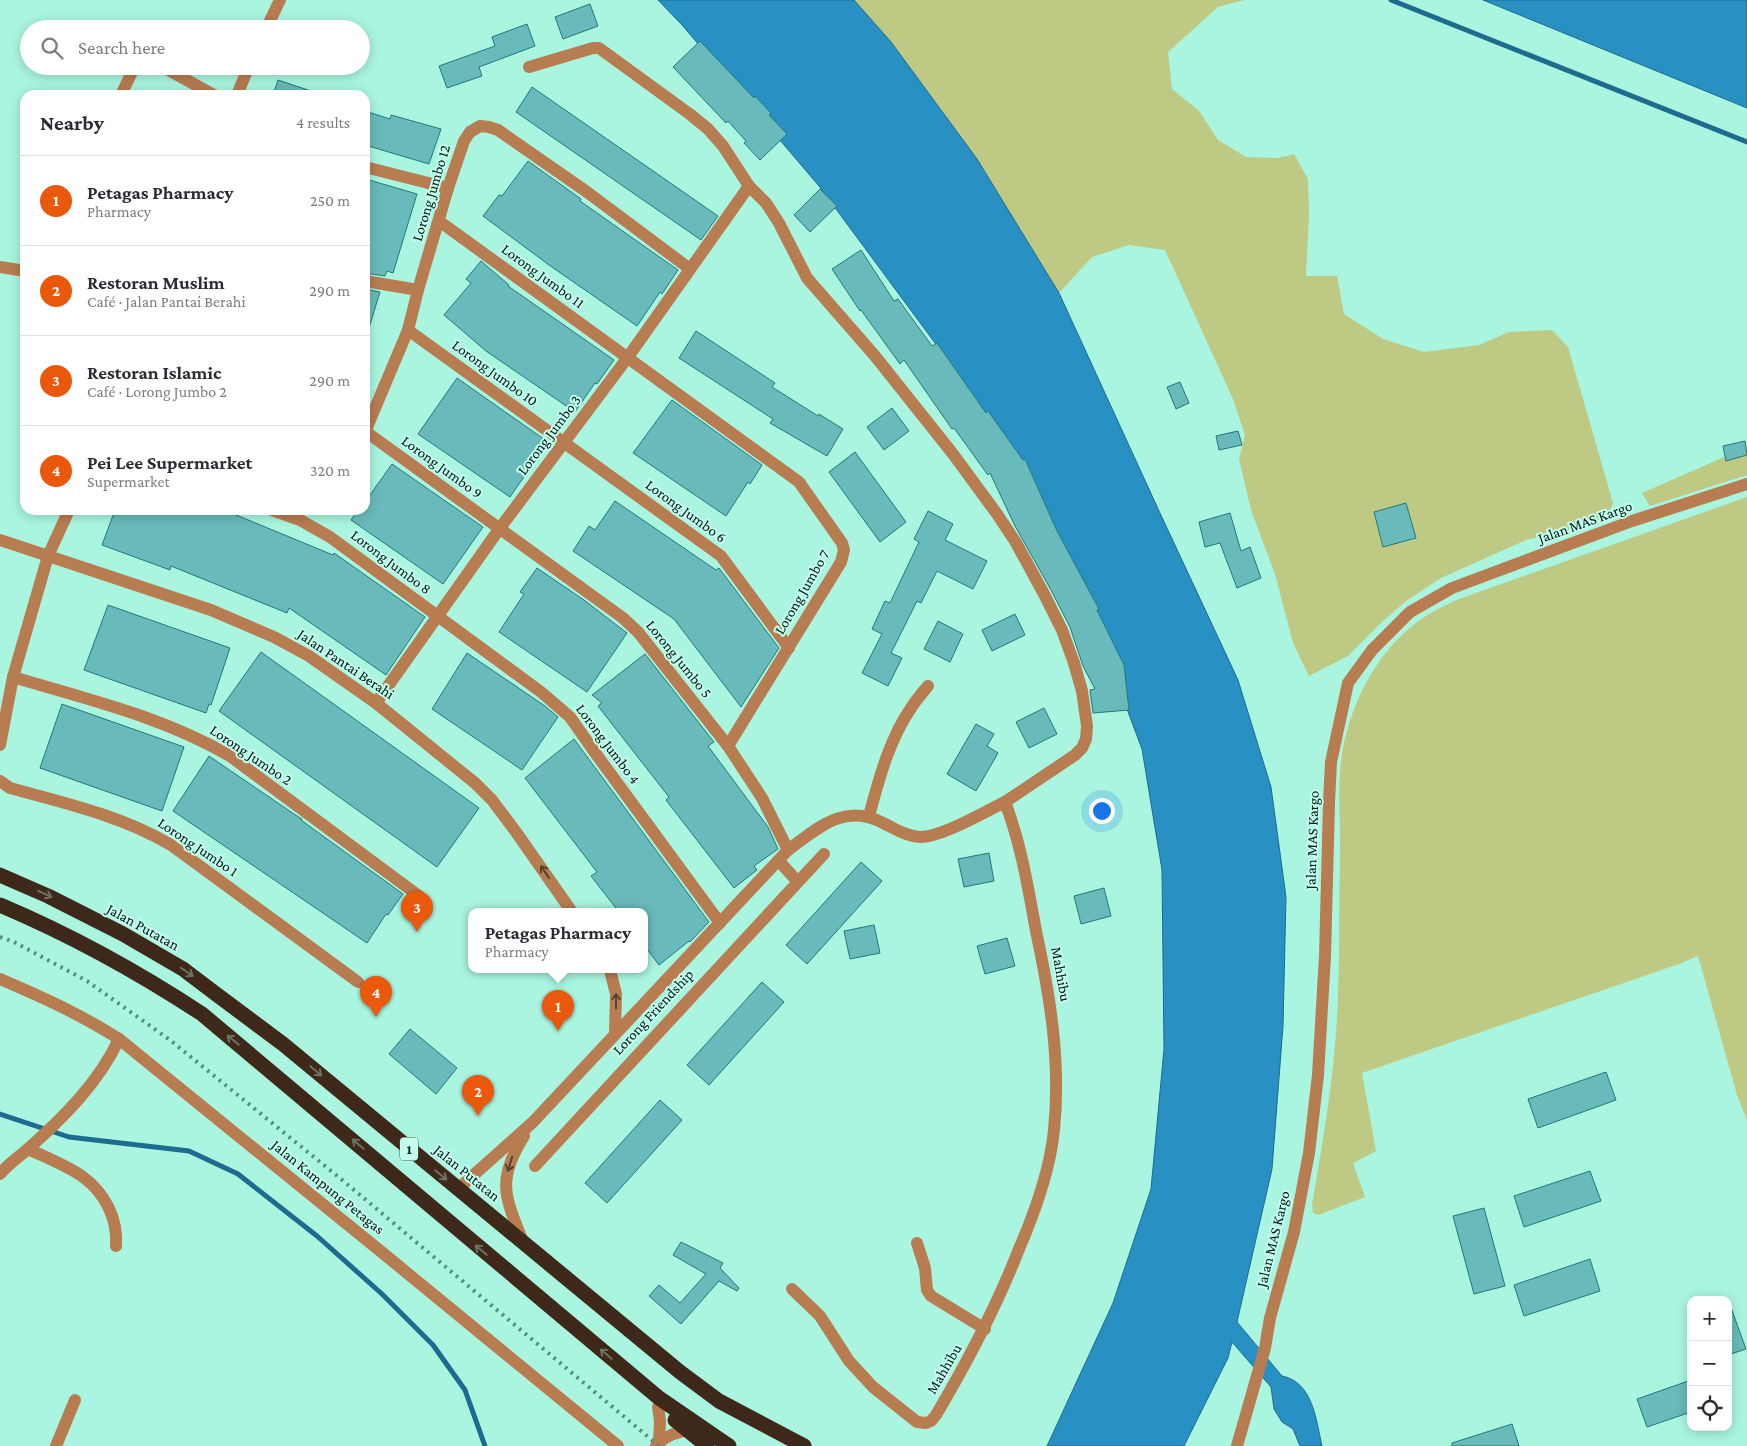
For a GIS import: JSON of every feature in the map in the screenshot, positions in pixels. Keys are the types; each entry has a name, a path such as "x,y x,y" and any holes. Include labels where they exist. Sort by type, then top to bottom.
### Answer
{"highway":[{"name":"Jalan Putatan","path":"0,875 48,896 122,934 182,969 283,1044 680,1372 719,1401 804,1446"},
{"name":"1","path":"0,905 40,922 110,958 202,1014 634,1378 659,1398 729,1446"},
{"path":"634,1378 658,1407 707,1446"}],"street":[{"path":"270,20 280,0"},
{"path":"458,1189 533,1122 788,850 826,822 847,816 869,816 912,836 927,836 945,830 1006,802 1075,755 1082,748 1086,739 1087,726 1082,691 1062,630 1015,541 980,489 875,356 807,278 779,223 766,203 749,186 723,146 708,129 691,115 599,48 593,48 529,67"},
{"path":"124,90 131,75"},
{"path":"177,75 205,90"},
{"path":"239,90 245,75"},
{"name":"Lorong Jumbo 12","path":"370,420 408,330 448,188 464,141 470,132 480,126 498,130 690,269"},
{"path":"370,168 448,188"},
{"name":"Lorong Jumbo 3","path":"376,703 500,528 628,357 749,186"},
{"name":"Lorong Jumbo 11","path":"439,221 628,357"},
{"path":"0,267 20,270"},
{"path":"370,282 418,290"},
{"name":"Lorong Jumbo 10","path":"408,330 564,443"},
{"name":"Lorong Jumbo 7","path":"628,357 799,482 842,543 844,550 841,562 728,746"},
{"name":"Lorong Jumbo 9","path":"370,436 500,528"},
{"name":"Lorong Jumbo 6","path":"564,443 721,556 789,648"},
{"name":"Jalan MAS Kargo","path":"1238,1446 1294,1232 1309,1153 1316,1102 1325,956 1331,762 1348,683 1372,650 1410,612 1452,588 1632,522 1747,484"},
{"path":"0,745 13,677 48,556 67,515"},
{"name":"Lorong Jumbo 8","path":"286,515 300,520 330,537 437,616"},
{"name":"Lorong Jumbo 5","path":"500,528 623,618 638,632 728,746 762,798 788,850"},
{"name":"Jalan Pantai Berahi","path":"0,540 187,601 253,628 309,656 376,703 453,764 492,800 569,908"},
{"name":"Lorong Jumbo 4","path":"437,616 542,692 570,717 720,924"},
{"name":"Lorong Jumbo 2","path":"13,677 162,723 207,742 230,756 419,896"},
{"path":"869,816 880,777 894,740 911,708 928,686"},
{"name":"Lorong Jumbo 1","path":"0,781 10,788 89,810 138,827 154,835 171,845 358,982"},
{"name":"Mahhibu","path":"792,1289 820,1316 849,1361 873,1387 913,1420 921,1423 931,1421 936,1415 984,1329 1015,1260 1038,1201 1054,1132 1056,1102 1054,1038 1046,980 1023,859 1006,802"},
{"name":"Lorong Friendship","path":"535,1166 824,854"},
{"path":"779,861 797,881"},
{"path":"611,973 616,994 615,1033"},
{"name":"Jalan Kampung Petagas","path":"0,979 88,1019 119,1039 618,1446"},
{"path":"0,1174 9,1163 28,1149 95,1080 106,1065 119,1039"},
{"path":"523,1242 509,1206 505,1185 513,1154 533,1122"},
{"path":"28,1149 82,1176 94,1188 112,1213 115,1224 116,1246"},
{"path":"917,1243 925,1268 927,1290 931,1296 984,1329"},
{"path":"56,1446 75,1400"},
{"path":"658,1407 660,1421 658,1444"},
{"path":"658,1444 673,1434 687,1430"}],"green space":[{"path":"854,0 1244,0 1218,7 1168,52 1172,89 1199,111 1218,140 1246,157 1278,158 1294,154 1308,179 1309,216 1306,276 1337,276 1344,314 1383,339 1424,352 1479,345 1509,332 1552,330 1568,347 1613,503 1607,517 1591,524 1526,540 1441,578 1406,601 1348,656 1309,676 1293,643 1275,574 1251,510 1239,459 1245,435 1233,399 1165,250 1129,245 1092,257 1059,293 977,159 891,42"},
{"path":"1747,447 1747,475 1650,506 1642,493"},
{"path":"1747,497 1747,1120 1737,1095 1698,956 1362,1073 1376,1151 1353,1163 1365,1197 1318,1215 1313,1213 1312,1205 1329,1100 1337,1022 1339,792 1341,761 1350,721 1366,683 1377,665 1404,633 1424,617 1456,600"}],"water":[{"path":"658,0 854,0 891,42 977,159 1059,293 1238,680 1271,787 1286,897 1283,1026 1272,1169 1237,1322 1282,1376 1292,1380 1307,1394 1315,1414 1322,1446 1300,1446 1293,1429 1282,1422 1274,1409 1271,1387 1232,1342 1228,1358 1184,1446 1047,1446 1113,1303 1151,1189 1164,1049 1162,870 1142,749 1083,592 952,366 819,186 682,25"},
{"path":"1483,0 1747,0 1747,108"}],"building":[{"path":"590,4 598,26 563,39 555,17"},
{"path":"527,24 535,46 479,67 482,76 447,88 439,66 495,46 492,37"},
{"path":"700,41 754,98 755,96 771,113 769,115 787,134 760,160 744,143 746,141 728,121 726,123 673,67"},
{"path":"278,80 308,90 275,90"},
{"path":"532,87 718,216 701,240 516,112"},
{"path":"370,113 390,119 391,115 441,129 429,164 370,146"},
{"path":"528,161 581,199 580,201 678,270 662,294 660,292 637,326 549,265 483,216 499,195 502,196"},
{"path":"370,180 417,194 393,273 387,271 385,276 370,274"},
{"path":"820,189 837,206 810,232 794,215"},
{"path":"861,250 894,301 898,299 932,346 937,343 986,413 988,411 1023,460 1025,459 1057,531 1099,609 1097,610 1124,665 1129,710 1093,713 1090,690 1095,689 1083,666 1070,627 1015,526 990,473 988,475 954,428 952,429 904,360 900,364 860,311 832,269"},
{"path":"481,261 508,286 614,360 575,412 486,351 444,315 471,283 466,279"},
{"path":"370,290 380,292 370,324"},
{"path":"696,331 775,383 772,387 818,416 819,414 843,429 827,456 770,423 773,419 679,358"},
{"path":"457,378 548,442 510,497 418,434"},
{"path":"1180,382 1189,403 1176,409 1167,387"},
{"path":"672,400 762,465 750,484 748,482 726,516 633,453"},
{"path":"892,408 909,431 884,450 867,427"},
{"path":"1238,431 1242,445 1219,450 1216,436"},
{"path":"1745,441 1747,455 1726,461 1723,446"},
{"path":"855,452 906,522 880,542 829,472"},
{"path":"392,464 483,527 443,584 351,520 354,515 370,515 370,495"},
{"path":"615,501 716,570 719,568 779,648 741,707 674,619 573,551 589,526 595,530"},
{"path":"1406,503 1416,538 1383,547 1374,512"},
{"path":"928,511 953,524 945,540 987,561 973,589 937,571 921,603 917,601 891,653 902,658 888,686 862,673 882,634 872,629 885,601 890,603 919,542 914,539"},
{"path":"1230,513 1241,551 1250,547 1261,578 1237,588 1220,543 1205,547 1199,522"},
{"path":"113,515 236,515 333,555 334,553 425,617 386,675 289,608 287,613 171,566 170,570 102,545"},
{"path":"537,568 584,600 627,633 587,692 499,632 524,594 520,592"},
{"path":"108,605 230,648 211,705 209,704 206,713 84,670"},
{"path":"1015,614 1025,635 992,651 982,630"},
{"path":"938,621 963,634 950,662 924,649"},
{"path":"261,652 479,808 437,867 219,711"},
{"path":"467,653 545,706 558,717 522,770 432,709"},
{"path":"645,654 714,742 708,746 768,827 778,849 754,866 757,870 734,888 666,800 669,797 598,706 602,703 592,695"},
{"path":"62,704 184,747 162,811 40,768"},
{"path":"1044,708 1057,734 1029,748 1016,722"},
{"path":"976,724 994,734 987,746 998,753 976,791 947,774"},
{"path":"574,739 709,922 690,942 659,965 648,950 648,908 616,908 591,876 597,872 525,778"},
{"path":"209,756 302,819 403,894 388,915 386,914 367,943 173,811"},
{"path":"989,853 994,881 964,887 958,859"},
{"path":"861,862 882,881 807,964 786,945"},
{"path":"1104,888 1111,916 1081,924 1074,896"},
{"path":"874,925 880,953 850,959 844,931"},
{"path":"1007,938 1015,966 985,974 977,946"},
{"path":"762,982 784,1002 709,1085 687,1065"},
{"path":"410,1029 457,1068 436,1094 389,1054"},
{"path":"1606,1072 1616,1100 1538,1128 1528,1099"},
{"path":"660,1100 682,1120 607,1203 585,1183"},
{"path":"1590,1171 1601,1201 1524,1227 1514,1196"},
{"path":"1484,1208 1505,1286 1474,1294 1453,1216"},
{"path":"681,1242 723,1263 720,1268 739,1288 737,1291 719,1281 681,1324 649,1296 659,1285 680,1303 706,1274 673,1255"},
{"path":"1590,1259 1600,1291 1524,1316 1514,1285"},
{"path":"1732,1310 1746,1349 1732,1354"},
{"path":"1687,1381 1687,1413 1647,1427 1637,1399"},
{"path":"1512,1424 1519,1446 1452,1446 1452,1443"}],"waterway":[{"path":"1391,0 1747,142"},
{"path":"0,1114 69,1137 189,1151 238,1174 317,1236 382,1294 433,1345 465,1390 485,1446"}],"railway":[{"path":"0,937 14,942 87,981 170,1040 341,1179 659,1446"}],"place":[{"name":"Restoran Islamic","path":"417,932"},
{"name":"Pei Lee Supermarket","path":"376,1017"},
{"name":"Petagas Pharmacy","path":"558,1031"},
{"name":"Restoran Muslim","path":"478,1116"}]}
